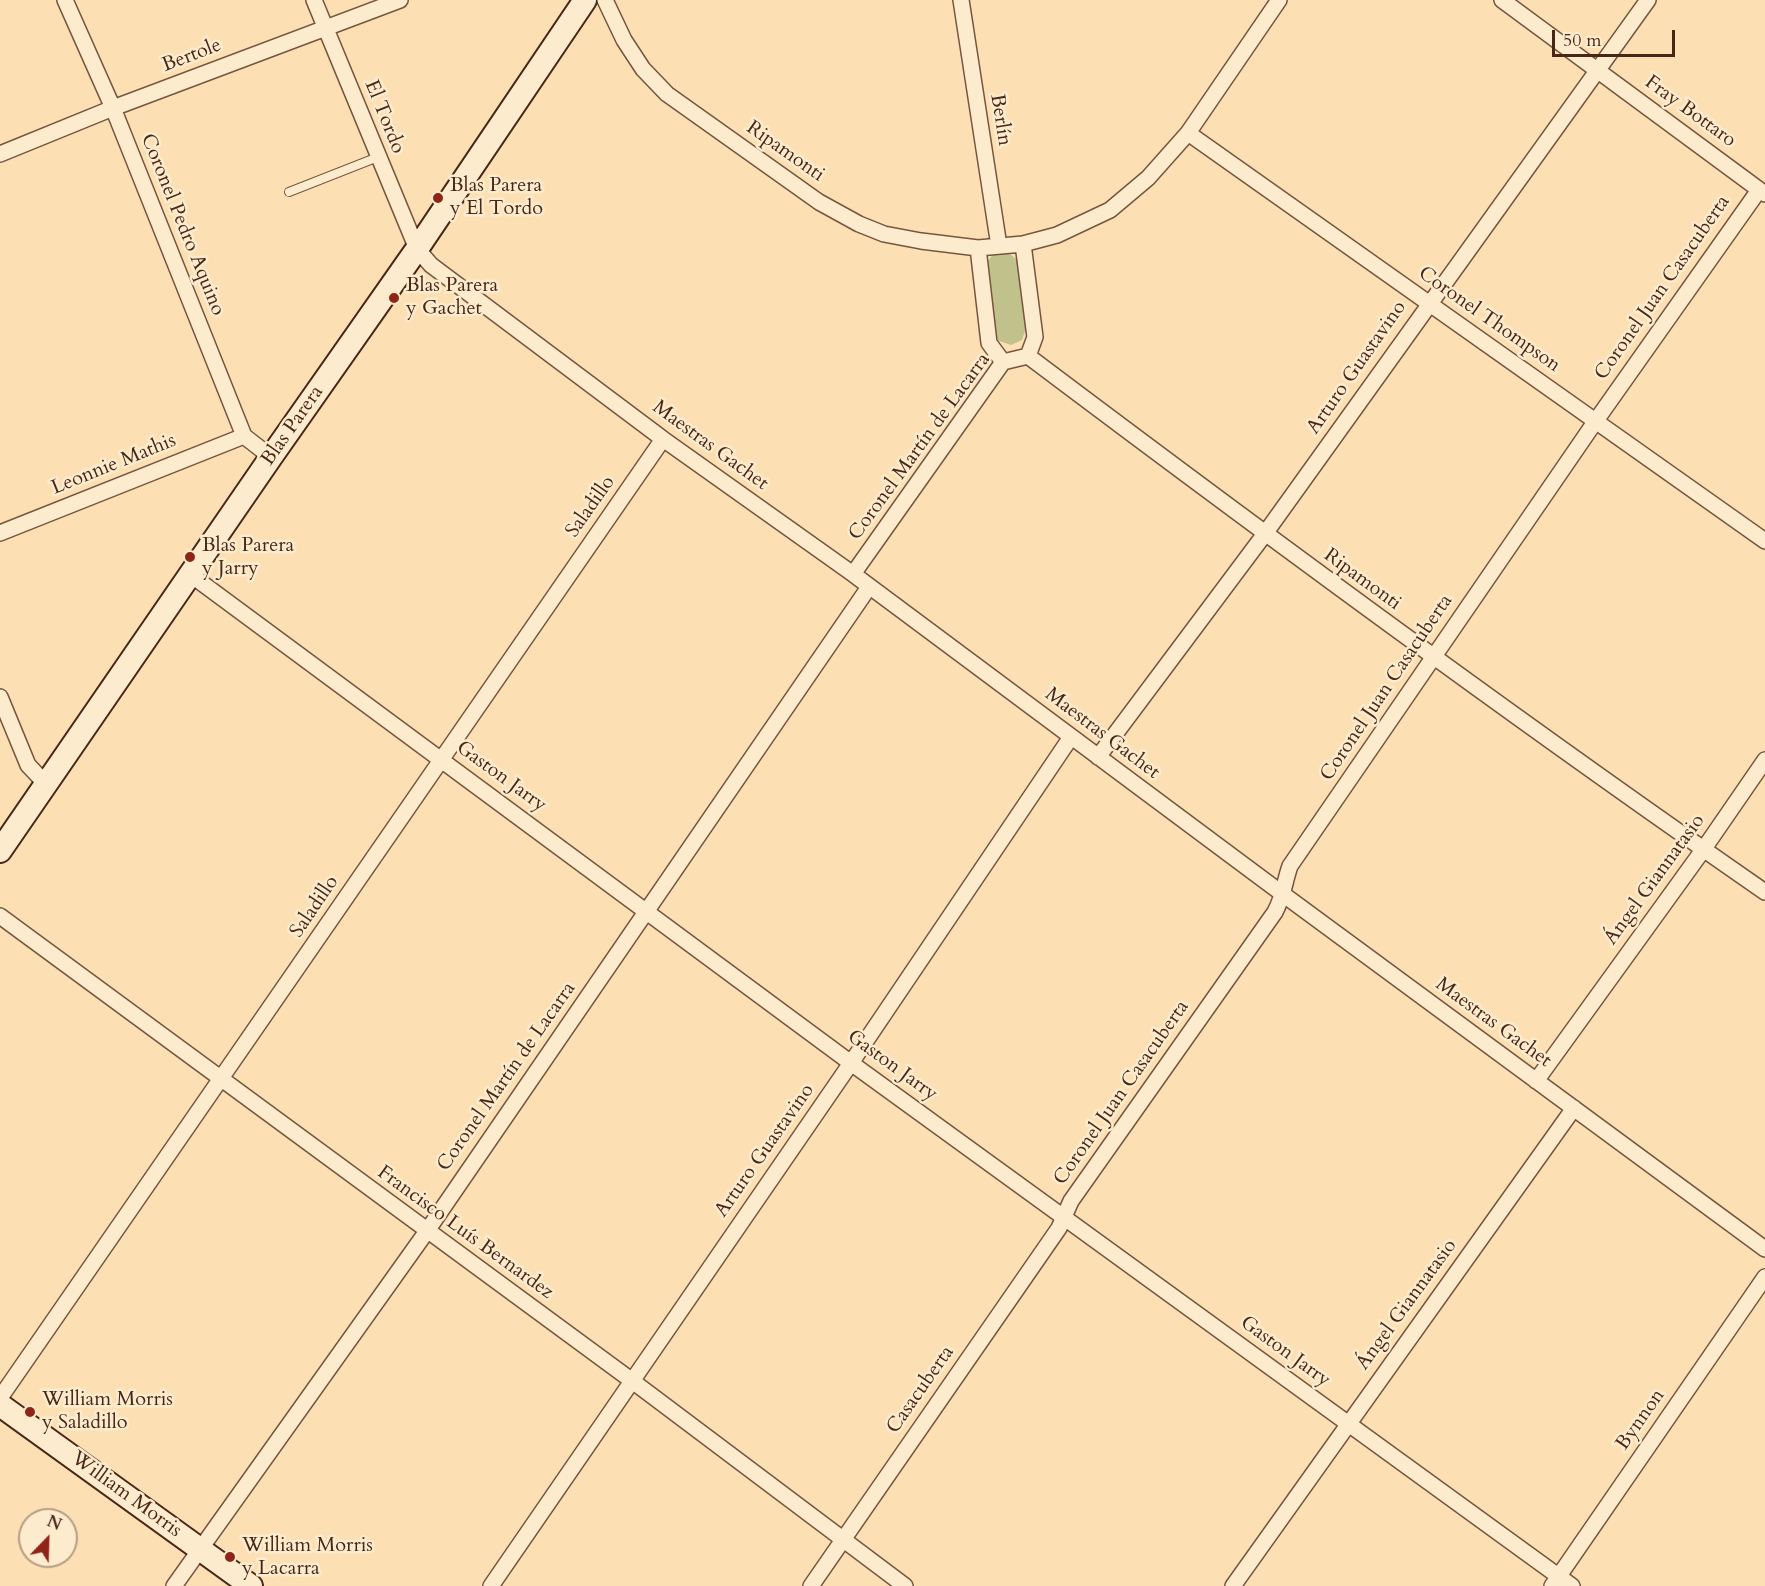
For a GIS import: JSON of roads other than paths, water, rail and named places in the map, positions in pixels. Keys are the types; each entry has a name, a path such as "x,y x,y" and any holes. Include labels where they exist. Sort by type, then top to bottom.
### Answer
{"street":[{"name":"Coronel Pedro Aquino","path":"65,0 112,108 244,436"},
{"name":"El Tordo","path":"314,0 417,249"},
{"name":"Bertole","path":"0,154 112,108 400,0"},
{"name":"Blas Parera","path":"0,851 417,249 585,0"},
{"name":"Ripamonti","path":"605,0 624,40 643,69 667,94 819,202 859,224 884,234 978,248 999,246"},
{"name":"Berlín","path":"961,0 999,246"},
{"path":"999,246 1023,244 1057,236 1110,210 1148,178 1188,133 1279,0"},
{"name":"Fray Bottaro","path":"1502,0 1762,192"},
{"name":"Arturo Guastavino","path":"1098,758 1264,535 1648,0"},
{"name":"Coronel Thompson","path":"1188,133 1765,541"},
{"name":"Coronel Juan Casacuberta","path":"1065,1217 1071,1201 1275,912 1284,895 1290,866 1595,422 1762,192"},
{"path":"1023,244 1035,337 1028,357"},
{"path":"978,248 989,343 1002,362"},
{"name":"Maestras Gachet","path":"417,249 431,265 663,439 853,574 1098,758 1765,1249"},
{"name":"Ripamonti","path":"1028,357 1264,535 1433,658 1765,892"},
{"name":"Coronel Martín de Lacarra","path":"853,574 1002,362 1028,357"},
{"path":"244,436 271,457"},
{"name":"Leonnie Mathis","path":"0,533 244,436"},
{"name":"Saladillo","path":"0,1398 663,439"},
{"name":"Gaston Jarry","path":"191,575 851,1063 1348,1423 1556,1581 1572,1586"},
{"name":"Coronel Martín de Lacarra","path":"174,1586 427,1231 868,587"},
{"path":"0,697 28,765 46,784"},
{"name":"Arturo Guastavino","path":"491,1586 851,1063 1071,737"},
{"name":"Ángel Giannatasio","path":"1536,1081 1765,760"},
{"name":"Francisco Luís Bernardez","path":"0,916 631,1380 905,1586"},
{"name":"Ángel Giannatasio","path":"1233,1586 1574,1108"},
{"name":"Casacuberta","path":"811,1586 1065,1217"},
{"name":"Bynnon","path":"1556,1581 1765,1277"},
{"name":"William Morris","path":"0,1405 251,1586"}],"lane":[{"path":"289,192 378,157"}],"place":[{"name":"Blas Parera y El Tordo","path":"438,198"},
{"name":"Blas Parera y Gachet","path":"394,298"},
{"name":"Blas Parera y Jarry","path":"190,557"},
{"name":"William Morris y Saladillo","path":"30,1412"},
{"name":"William Morris y Lacarra","path":"230,1557"}]}
